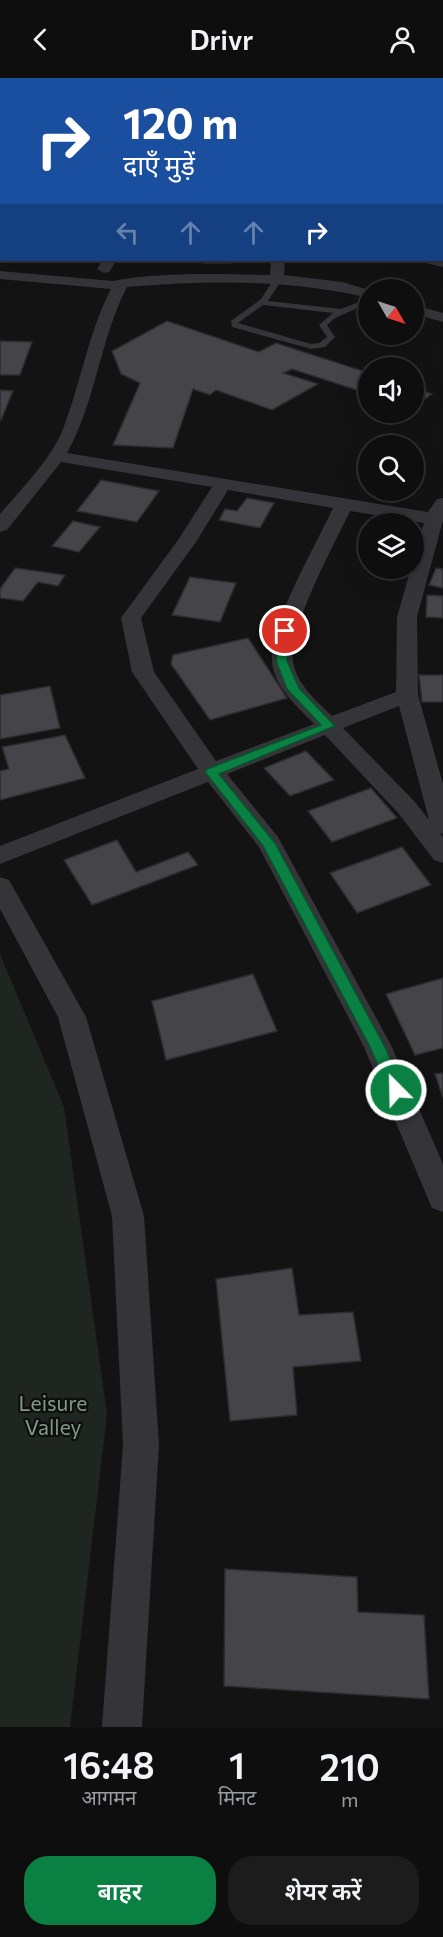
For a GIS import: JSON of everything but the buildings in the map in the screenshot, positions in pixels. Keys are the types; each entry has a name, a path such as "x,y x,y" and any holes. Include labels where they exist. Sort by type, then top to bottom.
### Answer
{"street":[{"path":"277,281 278,261"},
{"path":"0,526 50,466 71,430 106,313 113,273"},
{"path":"0,276 113,273 224,280 324,282 358,291"},
{"path":"424,312 443,318"},
{"path":"56,456 344,504 438,511 407,616 407,695 443,826"},
{"path":"223,484 186,542 131,618 143,672 212,772 269,843 378,1047 443,1199"},
{"path":"344,504 285,631 282,661 293,689 407,808 443,854"},
{"path":"0,855 407,695"},
{"path":"0,886 72,1017 128,1216 141,1445 122,1727"}],"lane":[{"path":"277,281 261,303 234,323 235,325 310,347 322,345 331,337 323,325 332,316 358,305"},
{"path":"261,303 342,312"}],"green space":[{"name":"Leisure Valley","path":"0,954 64,1107 107,1414 70,1727 0,1727"}],"route":[{"path":"285,631 282,661 293,689 329,726 212,772 269,843 378,1047 396,1090"}]}
